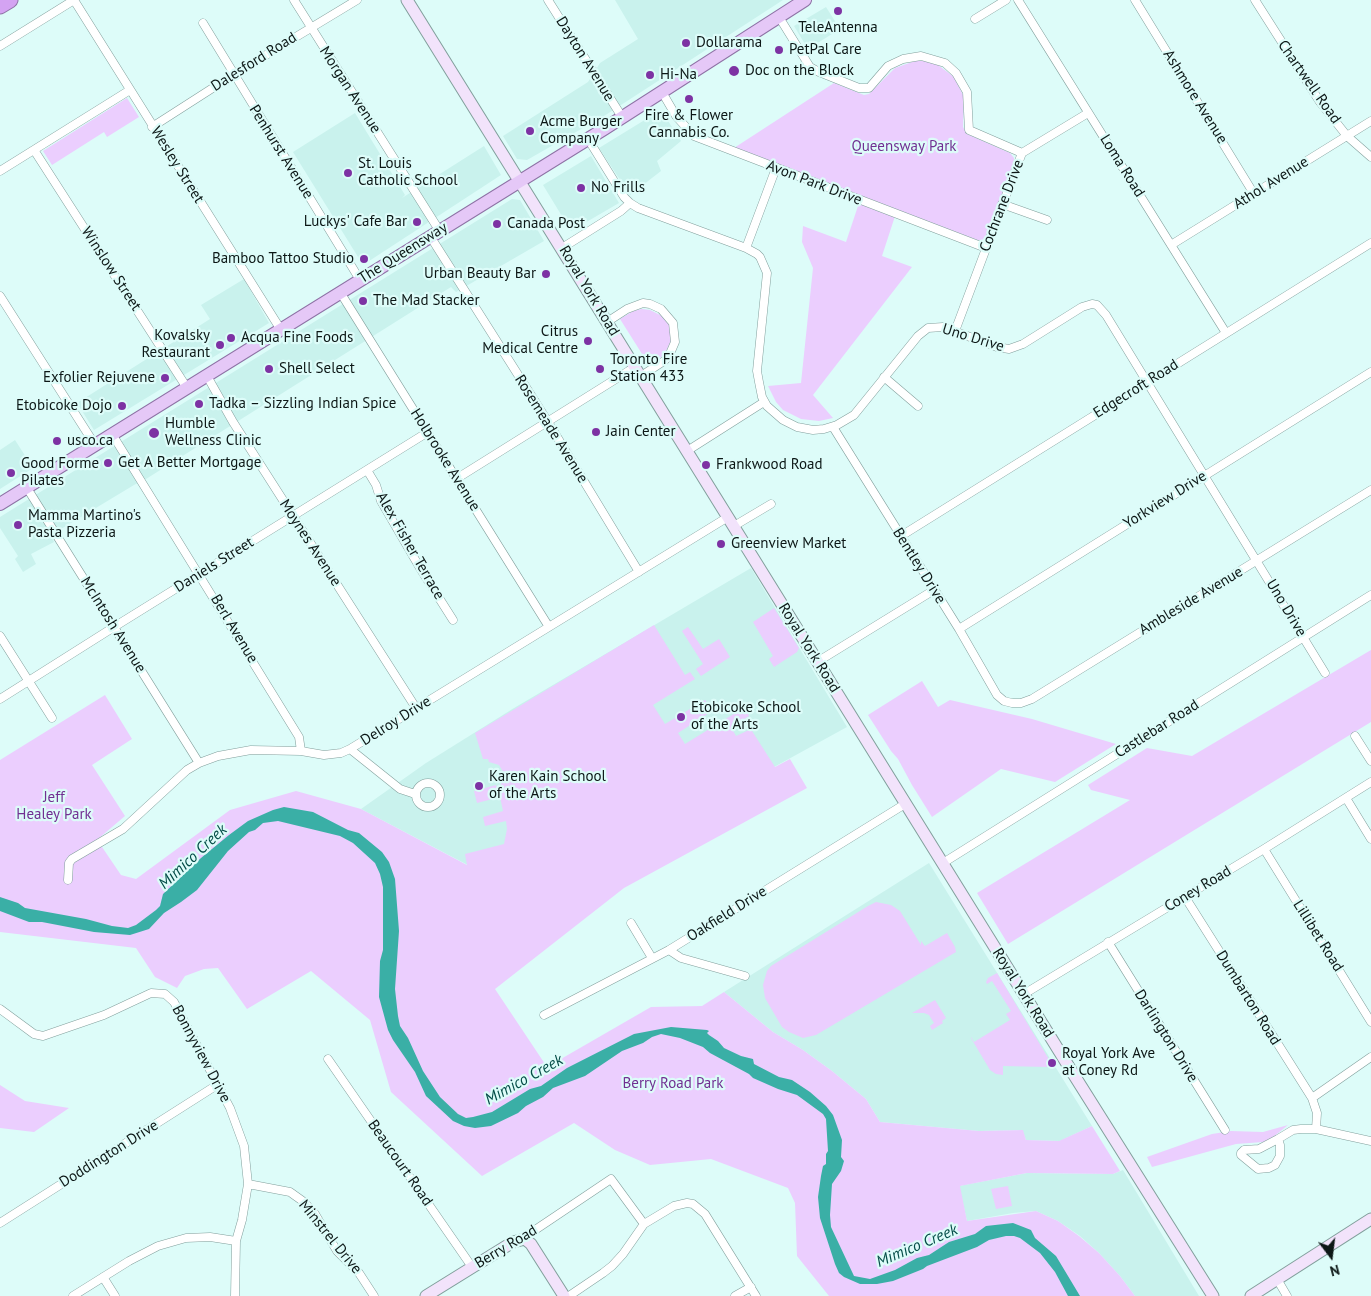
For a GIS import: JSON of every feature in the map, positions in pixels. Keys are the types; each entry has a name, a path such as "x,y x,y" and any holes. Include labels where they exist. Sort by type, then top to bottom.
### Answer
{"highway":[{"path":"0,6 10,0"}],"main road":[{"name":"Royal York Road","path":"407,0 905,804 1213,1296"},
{"name":"The Queensway","path":"0,504 588,139 805,0"},
{"path":"1251,1296 1371,1219"},
{"name":"Berry Road","path":"426,1296 513,1242 525,1239"},
{"path":"525,1239 531,1244 564,1296"}],"street":[{"path":"0,46 74,0"},
{"name":"Wesley Street","path":"74,0 280,330"},
{"name":"Morgan Avenue","path":"294,0 434,233"},
{"name":"Dalesford Road","path":"152,127 233,75 357,0"},
{"name":"Dayton Avenue","path":"548,0 622,117"},
{"path":"975,19 1006,0"},
{"name":"Loma Road","path":"1018,0 1226,332"},
{"name":"Ashmore Avenue","path":"1135,0 1254,194"},
{"name":"Chartwell Road","path":"1255,0 1306,81 1347,136 1371,157"},
{"path":"779,17 810,67 859,88 869,88 888,66 904,59 921,56 945,63 956,73 967,92 969,130 1022,153"},
{"name":"Penhurst Avenue","path":"204,23 233,75 360,280"},
{"path":"0,172 130,90"},
{"name":"Avon Park Drive","path":"662,92 676,116 694,136 986,248"},
{"name":"Cochrane Drive","path":"955,331 1022,153 1088,113"},
{"name":"Athol Avenue","path":"1171,245 1371,121"},
{"path":"588,139 624,197 630,203 638,208 746,248 757,254 763,262 767,273 757,371 764,402 687,451"},
{"name":"Winslow Street","path":"34,150 188,388"},
{"path":"746,248 776,168"},
{"path":"562,248 621,211 630,203"},
{"path":"1002,204 1047,220"},
{"name":"Rosemeade Avenue","path":"434,233 639,572"},
{"name":"Edgecroft Road","path":"901,536 1371,243"},
{"name":"Holbrooke Avenue","path":"340,292 549,627"},
{"path":"0,296 95,445"},
{"path":"456,479 548,422 638,372 664,361 669,356 675,342 672,323 661,309 650,304 643,303 627,309 607,322"},
{"name":"Uno Drive","path":"764,402 775,414 792,425 813,430 832,427 854,414 923,331 935,326 955,331 997,347 1009,349 1023,344 1082,307 1092,304 1097,305 1106,315 1325,673"},
{"name":"Yorkview Drive","path":"959,629 1371,372"},
{"name":"Moynes Avenue","path":"207,376 233,422 292,516 416,708"},
{"path":"884,377 918,406"},
{"name":"Bentley Drive","path":"832,427 959,629 997,695 1008,702"},
{"name":"Daniels Street","path":"0,699 428,432"},
{"name":"Berl Avenue","path":"112,434 200,573 299,737 301,751"},
{"name":"Alex Fisher Terrace","path":"367,470 376,485 382,501 420,568 453,620"},
{"name":"McIntosh Avenue","path":"27,488 199,763"},
{"name":"Ambleside Avenue","path":"1008,702 1018,703 1032,699 1371,490"},
{"name":"Delroy Drive","path":"68,880 69,863 72,859 123,829 188,770 199,763 244,750 301,751 324,755 350,750 639,572 731,521 771,504"},
{"path":"817,662 934,590"},
{"name":"Castlebar Road","path":"943,863 1371,595"},
{"path":"0,636 52,718"},
{"path":"1355,736 1371,761"},
{"path":"350,750 400,788 415,794"},
{"name":"Coney Road","path":"1024,994 1371,782"},
{"path":"1346,798 1371,839"},
{"name":"Oakfield Drive","path":"544,1015 669,950 905,804"},
{"name":"Lillibet Road","path":"1264,849 1371,1022"},
{"name":"Dumbarton Road","path":"1184,897 1312,1098"},
{"path":"631,923 652,958"},
{"name":"Darlington Drive","path":"1108,942 1225,1130"},
{"path":"669,950 681,958 745,976"},
{"name":"Bonnyview Drive","path":"0,1009 34,1034 43,1036 104,1015 151,993 165,994 174,1002 230,1108 242,1140 246,1158 248,1184 242,1220 236,1241 235,1296"},
{"path":"1316,1129 1317,1113 1312,1098 1371,1057"},
{"name":"Beaucourt Road","path":"328,1059 472,1267"},
{"name":"Doddington Drive","path":"0,1223 218,1085"},
{"path":"1278,1139 1280,1156 1275,1165 1270,1168 1258,1169 1241,1155 1244,1150 1259,1148 1292,1130 1316,1129 1371,1141"},
{"name":"Berry Road","path":"525,1239 532,1232 611,1179 644,1224"},
{"name":"Minstrel Drive","path":"248,1184 290,1192 304,1202 315,1214 337,1251 359,1273 374,1296"},
{"path":"569,1296 612,1266 644,1224 674,1206 681,1204 693,1204 704,1214 756,1296"},
{"path":"73,1296 144,1252 171,1242 201,1237 236,1241"},
{"path":"103,1277 115,1296"},
{"path":"1277,1279 1287,1296"},
{"path":"735,1296 751,1287"}],"shaded area":[{"path":"615,0 783,0 604,116 527,160 517,159 503,136 588,82 600,63 638,39"},
{"path":"826,7 840,29 808,49 794,26"},
{"path":"661,110 681,141 657,161 661,171 630,195 599,148"},
{"path":"355,113 405,195 402,198 484,146 501,175 363,265 293,152"},
{"name":"No Frills","path":"591,156 619,203 571,231 543,185"},
{"path":"512,199 520,200 544,241 456,292 451,287 146,479 51,535 54,542 31,554 36,564 23,572 15,559 18,556 0,528 0,517"},
{"path":"244,279 269,323 94,430 77,403 210,319 201,305"},
{"path":"15,440 33,468 0,489 0,450"},
{"name":"Etobicoke School of the Arts","path":"751,568 847,727 608,858 483,873 361,809 426,763 514,708"},
{"path":"929,863 1092,1126 1060,1141 1026,1140 1022,1130 979,1131 880,1122 866,1099 803,1050 773,1032 724,992"},
{"path":"1123,1170 1199,1296 1135,1296 1099,1253 1080,1236 1058,1221 1036,1211 967,1221 959,1186 1027,1173 1113,1174"}],"green space":[{"name":"Queensway Park","path":"915,61 924,61 938,65 954,77 964,97 963,127 967,134 1010,153 1014,158 1014,163 986,236 982,240 977,240 897,210 882,256 912,267 813,395 833,418 819,421 801,419 783,410 776,402 768,386 801,383 813,268 802,242 803,226 846,242 861,197 734,148 834,83 864,95 869,94 895,68"},
{"path":"127,98 139,117 107,137 104,132 52,165 43,151"},
{"path":"650,310 662,316 670,326 672,339 664,355 649,365 620,319 633,311"},
{"path":"774,608 799,648 797,652 774,667 769,659 773,656 753,622"},
{"path":"654,625 685,675 690,672 695,679 653,705 665,724 705,700 712,711 678,733 685,744 745,707 749,716 731,727 736,736 749,730 752,731 775,767 790,759 807,788 624,888 495,989 547,1067 651,1007 702,1006 724,992 773,1032 803,1050 866,1099 880,1122 979,1131 1023,1130 1026,1140 1059,1141 1092,1126 1120,1171 1113,1174 1027,1173 960,1186 967,1221 1036,1211 1058,1221 1099,1253 1135,1296 829,1296 797,1256 795,1203 788,1188 711,1159 650,1165 615,1150 574,1123 482,1176 391,1092 370,1020 311,971 247,1009 218,968 204,969 185,976 177,988 155,977 136,948 0,932 0,760 105,695 132,739 92,765 125,816 98,839 121,875 136,879 230,810 296,791 361,809 467,865 465,854 504,844 507,829 506,821 485,826 483,817 503,811 500,797 477,803 474,791 496,785 498,791 505,775 499,765 489,762 488,759 483,759 475,733"},
{"path":"688,627 703,649 719,639 730,657 701,676 696,669 703,664 682,631"},
{"path":"1371,650 1371,722 1008,944 977,893 1130,800 1091,790 1088,785 1147,748 1192,756"},
{"path":"922,681 938,707 950,700 1032,719 1116,744 1055,782 1001,769 932,817 898,759 868,715"},
{"path":"876,902 891,905 900,911 921,945 921,941 925,946 947,933 956,952 816,1035 803,1038 789,1032 782,1027 765,998 763,985 767,971 771,966"},
{"path":"997,973 1053,1066 1003,1066 1003,1075 996,1074 990,1070 971,1037 974,1042 1010,1020 1006,1014 1011,1011 992,981 987,984 986,982 988,978"},
{"path":"935,1000 946,1018 942,1021 943,1023 932,1030 930,1026 934,1023 929,1015 912,1013"},
{"path":"0,1085 25,1101 69,1108 34,1132 0,1128"},
{"path":"1288,1125 1272,1138 1263,1142 1236,1144 1152,1167 1147,1157 1212,1134 1231,1131 1263,1132"},
{"path":"1008,1186 1012,1206 996,1209 991,1189"}],"water":[{"path":"284,807 313,812 348,830 359,833 382,852 389,862 395,879 399,931 395,989 400,1026 408,1038 423,1071 440,1097 458,1114 466,1118 492,1112 530,1089 541,1086 567,1068 634,1034 671,1027 707,1030 709,1031 707,1033 724,1048 753,1059 754,1064 779,1077 792,1080 810,1092 833,1115 842,1140 841,1157 844,1161 841,1171 832,1184 831,1227 854,1276 870,1279 895,1270 917,1258 929,1255 949,1242 975,1234 986,1226 1013,1223 1031,1230 1035,1238 1056,1256 1080,1296 1068,1296 1055,1272 1040,1253 1020,1238 1014,1236 989,1240 977,1247 893,1281 877,1284 860,1284 844,1277 839,1273 835,1264 820,1218 818,1197 823,1166 826,1164 826,1154 828,1151 826,1119 823,1114 797,1095 753,1078 703,1047 680,1038 661,1034 652,1037 643,1043 622,1051 585,1076 553,1088 543,1097 526,1106 518,1113 491,1126 475,1128 453,1121 426,1096 415,1072 388,1030 379,997 380,961 383,950 383,887 380,874 375,863 353,843 340,836 278,821 263,823 255,830 249,832 228,851 197,890 164,913 149,929 130,935 94,932 42,922 29,922 0,911 0,897 18,903 25,908 128,928 136,925 156,910 160,906 163,894 201,858 229,835 248,821"}],"place":[{"name":"TeleAntenna","path":"838,11"},
{"name":"Dollarama","path":"686,43"},
{"name":"PetPal Care","path":"779,50"},
{"name":"Doc on the Block","path":"734,71"},
{"name":"Hi-Na","path":"650,75"},
{"name":"Fire & Flower Cannabis Co.","path":"689,99"},
{"name":"Acme Burger Company","path":"530,131"},
{"name":"St. Louis Catholic School","path":"348,173"},
{"name":"No Frills","path":"581,188"},
{"name":"Luckys' Cafe Bar","path":"417,222"},
{"name":"Canada Post","path":"497,224"},
{"name":"Bamboo Tattoo Studio","path":"364,259"},
{"name":"Urban Beauty Bar","path":"546,274"},
{"name":"The Mad Stacker","path":"363,301"},
{"name":"Acqua Fine Foods","path":"231,338"},
{"name":"Citrus Medical Centre","path":"588,341"},
{"name":"Kovalsky Restaurant","path":"220,345"},
{"name":"Shell Select","path":"269,369"},
{"name":"Toronto Fire Station 433","path":"600,369"},
{"name":"Exfolier Rejuvene","path":"165,378"},
{"name":"Tadka – Sizzling Indian Spice","path":"199,404"},
{"name":"Etobicoke Dojo","path":"122,406"},
{"name":"Jain Center","path":"596,432"},
{"name":"Humble Wellness Clinic","path":"154,433"},
{"name":"usco.ca","path":"57,441"},
{"name":"Get A Better Mortgage","path":"108,463"},
{"name":"Frankwood Road","path":"706,465"},
{"name":"Good Forme Pilates","path":"11,473"},
{"name":"Mamma Martino's Pasta Pizzeria","path":"18,525"},
{"name":"Greenview Market","path":"721,544"},
{"name":"Etobicoke School of the Arts","path":"681,717"},
{"name":"Karen Kain School of the Arts","path":"479,786"},
{"name":"Royal York Ave at Coney Rd","path":"1052,1063"}],"park label":[{"name":"Jeff Healey Park","path":"54,806"},
{"name":"Berry Road Park","path":"673,1084"}],"water label":[{"name":"Mimico Creek","path":"193,857"},
{"name":"Mimico Creek","path":"524,1080"},
{"name":"Mimico Creek","path":"917,1246"}]}
